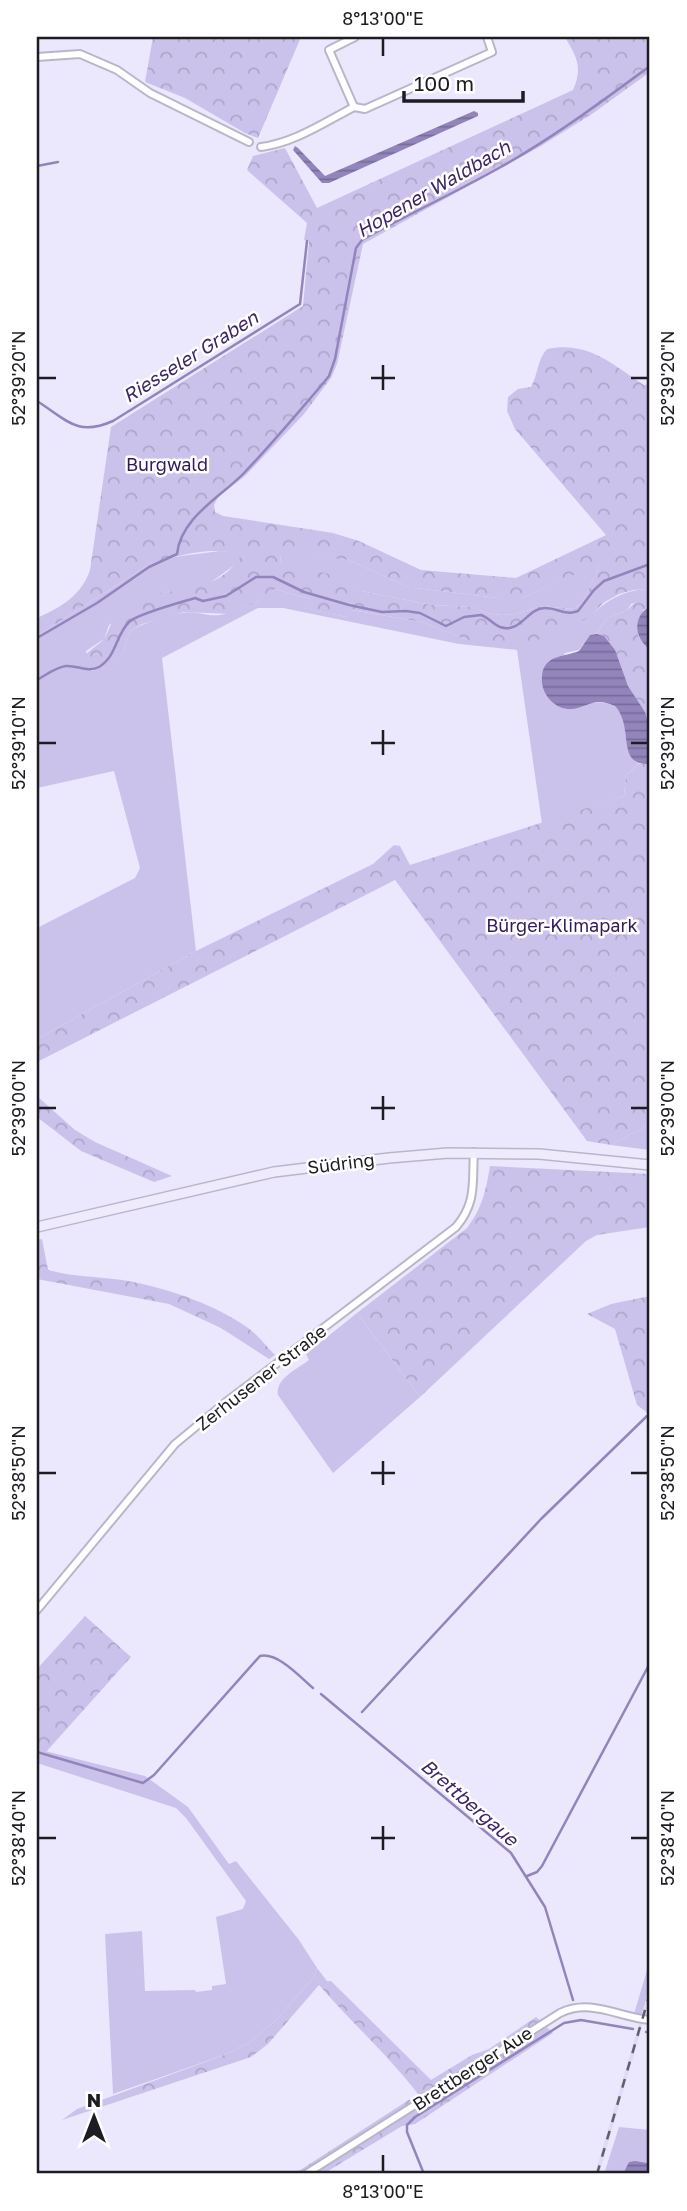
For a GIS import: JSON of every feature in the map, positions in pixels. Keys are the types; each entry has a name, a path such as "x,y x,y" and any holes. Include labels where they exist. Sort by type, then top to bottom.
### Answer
{"main road":[{"name":"Südring","path":"37,1227 274,1172 389,1158 474,1152 539,1154 650,1165"}],"street":[{"path":"354,107 329,50 355,37"},
{"path":"261,147 273,146 293,138 354,107 365,109 492,52 487,37"},
{"path":"37,57 80,54 117,69 150,93 249,142"},
{"name":"Zerhusener Straße","path":"37,1610 185,1436 457,1227 467,1214 472,1198 474,1152"},
{"name":"Brettberger Aue","path":"306,2174 573,2006 585,2006 650,2020"}],"shaded area":[{"path":"474,111 478,116 329,183 322,183 293,150 295,146 298,148 325,176"},
{"path":"650,606 650,650 641,640 637,628 640,616"},
{"path":"590,635 604,636 615,650 628,686 645,712 650,731 650,764 639,763 633,759 621,715 615,706 599,702 566,709 552,702 545,694 542,674 548,662 579,651"},
{"path":"650,1987 650,1999 599,2174 595,2174"},
{"path":"629,2162 647,2163 650,2174 623,2174"}],"green space":[{"path":"153,37 301,37 258,138 185,98 145,82"},
{"name":"Burgwald","path":"565,37 650,37 650,72 592,114 541,146 363,244 337,364 331,378 304,414 245,476 218,497 214,505 215,512 223,516 333,533 359,541 421,570 516,578 606,535 515,429 507,411 508,397 518,389 531,387 547,349 575,348 599,356 644,385 650,384 650,589 619,594 603,603 590,617 547,638 513,644 467,640 422,622 352,610 346,617 303,608 310,599 275,589 266,597 231,614 184,612 142,624 130,631 123,654 98,669 86,670 80,663 88,652 103,640 122,607 151,595 206,584 230,569 240,557 232,553 209,551 181,555 148,565 37,636 37,618 76,594 90,570 111,427 303,306 309,241 304,240 307,223 247,170 253,156 285,148 317,208 573,90 578,69","holes":["285,553 349,560 408,587 498,598 522,598 594,566 599,567 582,603 574,609 541,606 516,614 502,615 486,613 474,607 431,605 361,591 329,574 281,563 280,555"]},
{"path":"220,551 234,552 240,557 236,564 207,585 166,592 109,625 104,639 86,651 92,671 123,654 130,631 142,625 187,612 216,615 227,613 257,601 275,589 310,599 304,608 346,617 351,610 422,622 467,640 589,617 615,597 650,589 650,598 631,604 627,610 606,619 597,634 590,635 579,650 565,653 545,694 562,705 606,703 615,706 624,722 629,753 639,764 626,775 624,796 542,824 517,650 459,644 283,608 258,608 162,658 196,951 37,1039 37,928 135,878 140,868 114,771 37,788 37,636 148,565 166,558"},
{"path":"285,552 349,560 408,587 498,598 522,598 594,565 599,567 582,603 574,609 541,606 516,614 502,615 486,613 474,607 431,605 361,591 281,563 280,555"},
{"path":"650,598 650,606 643,610 638,635 650,650 650,731 604,636 597,634 606,619 627,610 639,599"},
{"name":"Bürger-Klimapark","path":"639,764 650,764 650,1124 611,1145 587,1141 395,880 37,1062 37,1039 196,951 373,864 394,845 400,846 410,865 624,796 626,775"},
{"path":"37,1096 75,1130 95,1142 172,1176 154,1182 81,1151 37,1117"},
{"path":"650,1124 650,1150 611,1145"},
{"path":"490,1166 650,1174 650,1227 597,1235 586,1241 420,1397 357,1313 467,1228 483,1199"},
{"path":"42,1239 48,1270 133,1282 193,1299 248,1328 275,1355 269,1359 221,1328 169,1304 37,1279 37,1240"},
{"path":"650,1296 649,1414 637,1405 615,1329 587,1314 611,1304"},
{"path":"357,1313 420,1397 333,1473 278,1395 278,1389 283,1379 309,1360 306,1354"},
{"path":"85,1616 131,1657 46,1752 37,1749 37,1669"},
{"path":"37,1749 145,1776 188,1807 229,1864 236,1861 299,1940 317,1968 314,1977 275,2021 249,2043 224,2055 113,2094 105,1934 142,1931 145,1991 212,1990 212,1986 226,1984 216,1917 243,1909 246,1901 176,1808 37,1763"},
{"path":"650,1960 650,1987 641,2016 634,2014"},
{"path":"317,1968 327,1981 331,1981 431,2080 472,2055 489,2049 536,2017 553,2033 415,2124 402,2126 323,2174 294,2174 418,2094 319,1985 268,2044 251,2057 62,2120 77,2109 224,2055 249,2043 275,2021 314,1977"},
{"path":"619,2127 650,2130 650,2174 604,2174"}],"waterway":[{"name":"Hopener Waldbach","path":"37,638 97,603 149,567 177,554 180,541 194,518 244,473 329,376 335,359 356,248 362,240 519,156 650,66"},
{"path":"37,166 58,162"},
{"name":"Riesseler Graben","path":"37,401 65,420 81,427 101,426 113,421 300,304 307,241"},
{"path":"37,680 62,667 99,667 109,657 124,628 134,619 195,598 203,601 226,596 256,577 273,577 304,592 349,605 382,612 420,613 446,626 464,617 481,615 498,626 507,628 519,624 539,609 550,608 569,613 578,611 604,581 650,564"},
{"path":"362,1712 541,1519 647,1416"},
{"name":"Brettbergaue","path":"37,1752 143,1783 154,1775 260,1656 281,1661 313,1688"},
{"path":"527,1876 537,1872 542,1866 650,1663"},
{"name":"Brettbergaue","path":"321,1694 511,1853 545,1907 573,2000"},
{"path":"424,2174 407,2132 407,2125 415,2117 564,2023 581,2020 633,2029"}],"railway":[{"path":"597,2174 650,1993"}]}
